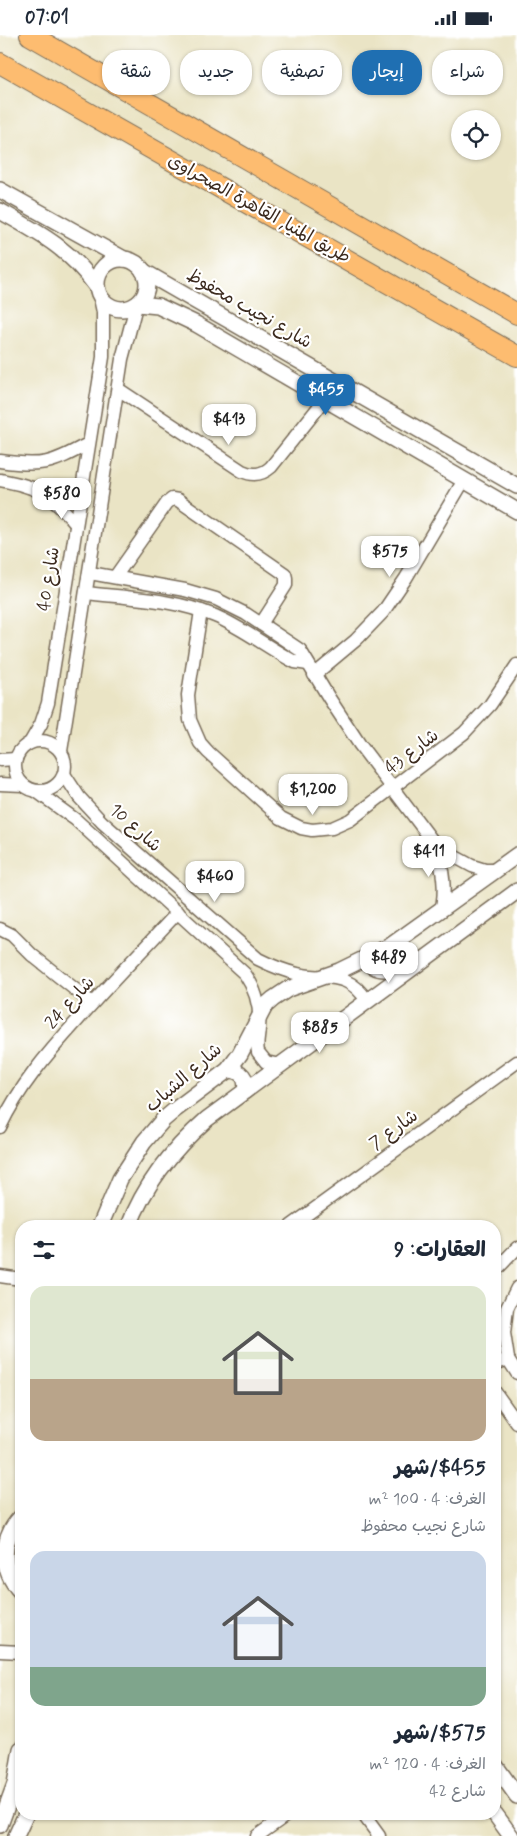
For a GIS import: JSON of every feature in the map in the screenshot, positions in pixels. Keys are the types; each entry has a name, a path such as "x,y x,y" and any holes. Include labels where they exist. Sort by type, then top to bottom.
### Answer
{"highway":[{"name":"طريق المنيا, القاهرة الصحراوى","path":"30,35 517,313"},
{"name":"طريق المنيا, القاهرة الصحراوى","path":"0,63 517,356"}],"street":[{"path":"0,189 124,259 135,263 144,271 146,276 147,288 143,299 137,305 122,359 61,751"},
{"path":"0,211 59,246 70,255 105,303 123,310 137,305 158,306 196,324 517,511"},
{"path":"31,229 40,212"},
{"path":"98,292 99,274 102,269 112,261 124,259"},
{"name":"شارع نجيب محفوظ","path":"144,271 517,486"},
{"name":"شارع 40","path":"30,743 45,713 102,357 104,312 98,292"},
{"path":"196,324 204,305"},
{"path":"102,357 122,359"},
{"path":"118,389 242,471 254,475 260,474 272,467 326,398"},
{"path":"0,461 32,465 51,462 88,444"},
{"path":"16,463 6,481 30,486 45,494 59,505 76,524"},
{"path":"311,669 356,641 383,612 406,578 464,480"},
{"path":"115,577 167,503 172,499 178,499 285,574 286,585 261,624"},
{"path":"90,573 201,594 231,606 300,650 344,722 437,847 472,866 485,870 495,870"},
{"path":"86,593 168,603 201,611 227,622 295,662 311,669"},
{"name":"شارع 43","path":"201,611 188,695 188,708 194,732 208,752 281,818 301,828 322,830 341,825 350,821 393,789 471,727 490,705 517,665"},
{"path":"54,664 75,669"},
{"path":"0,784 23,785 36,791 45,791 53,788 60,782 64,774 64,758 61,751 50,743 37,741 30,743 19,752 16,759 15,773 23,785"},
{"path":"0,760 16,759"},
{"name":"شارع 10","path":"64,774 79,797 93,813 258,959 290,972 337,978 350,983 363,994 367,1001"},
{"name":"شارع 10","path":"36,791 82,826 245,973 256,993 260,1015 258,1052 266,1062 280,1065"},
{"path":"82,826 93,813"},
{"path":"437,847 444,887 444,900 441,910"},
{"name":"شارع الشباب","path":"103,1220 120,1179 144,1142 163,1120 228,1070 265,1007 280,993 296,985 367,959 390,946 517,855"},
{"path":"132,1220 155,1175 174,1151 207,1119 517,891"},
{"name":"شارع 24","path":"0,1127 18,1095 44,1058 92,1003 178,912"},
{"path":"0,929 12,935 32,955 92,1003"},
{"path":"367,959 373,967 381,970 425,958"},
{"path":"245,973 258,959"},
{"name":"شارع 7","path":"299,1220 517,1062"},
{"path":"228,1070 237,1071 244,1077 246,1087 244,1091"},
{"path":"501,1265 517,1248"},
{"path":"0,1276 15,1278"},
{"path":"517,1289 507,1308 504,1333 508,1359 517,1373"},
{"path":"501,1362 508,1359"},
{"path":"501,1400 517,1423"},
{"path":"0,1522 15,1518"},
{"path":"15,1524 7,1538 3,1567 15,1586"},
{"path":"0,1651 15,1652"},
{"path":"501,1773 517,1796"},
{"path":"0,1825 15,1784"},
{"path":"16,1836 23,1820"},
{"path":"257,1836 280,1820"},
{"path":"367,1820 379,1836"},
{"path":"499,1820 511,1836"}]}
